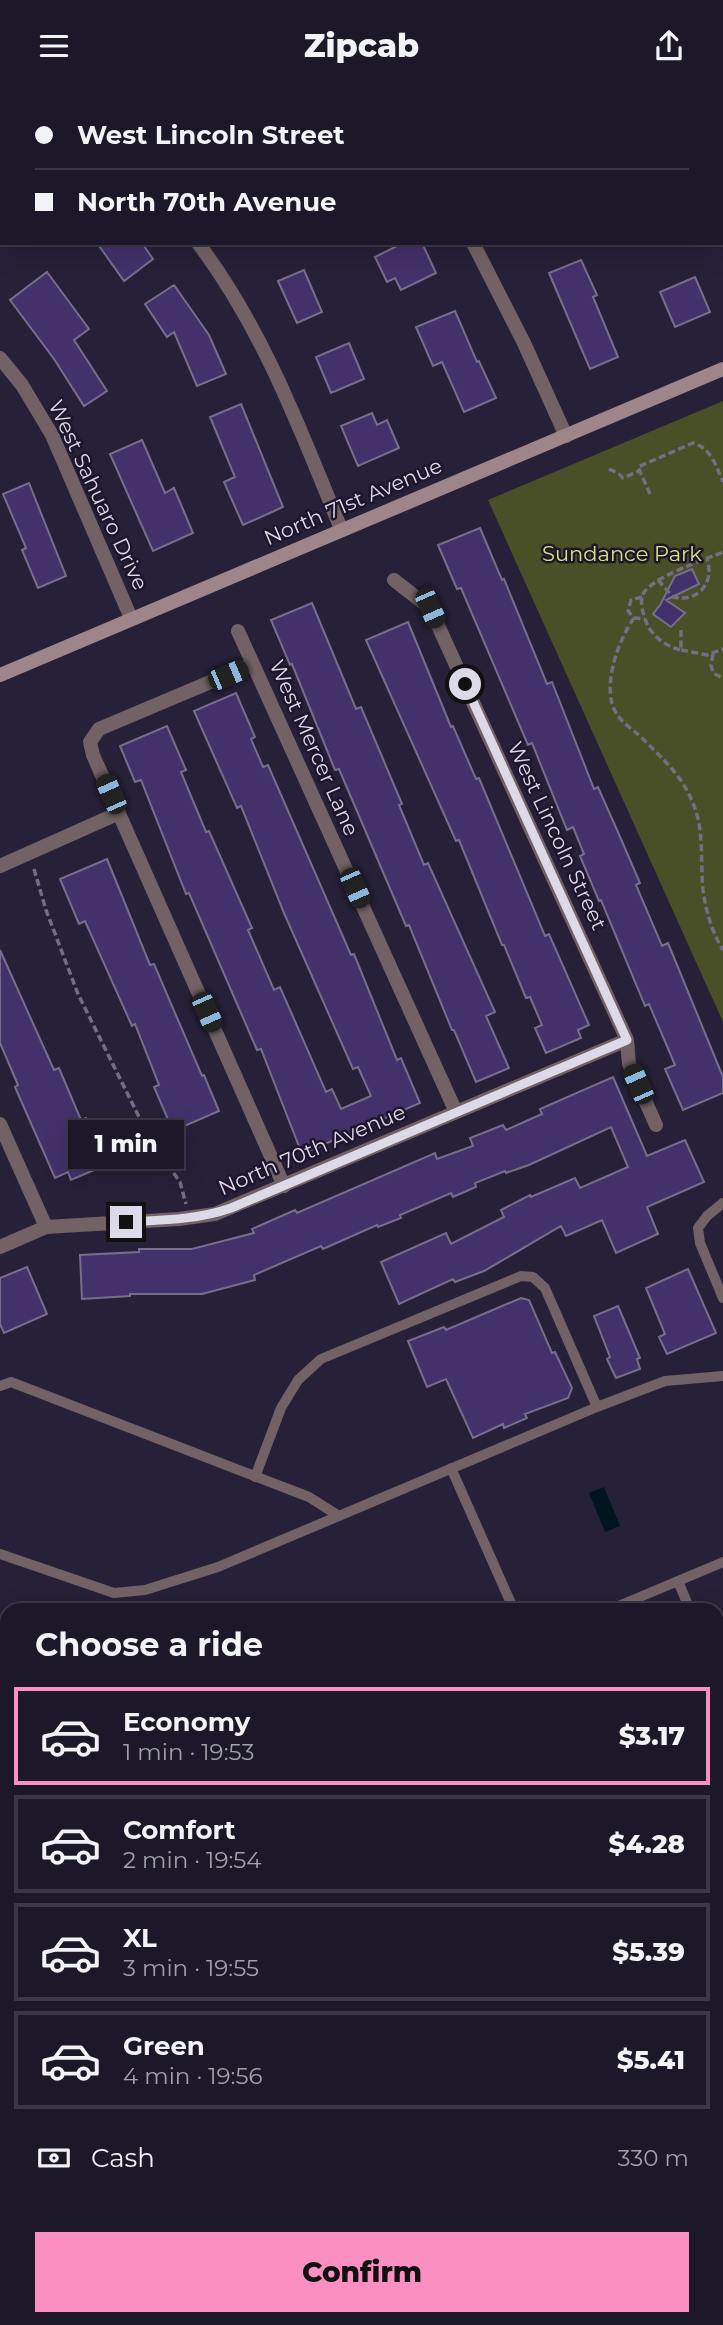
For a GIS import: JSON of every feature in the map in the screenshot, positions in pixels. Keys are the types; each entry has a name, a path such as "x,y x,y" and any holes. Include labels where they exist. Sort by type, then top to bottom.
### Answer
{"street":[{"path":"199,245 232,292 264,348 341,529"},
{"path":"474,245 524,343 566,436"},
{"name":"West Sahuaro Drive","path":"0,358 22,385 52,435 131,618"},
{"name":"North 71st Avenue","path":"0,675 723,369"},
{"name":"West Lincoln Street","path":"394,580 430,608 627,1040 629,1064 656,1125"},
{"name":"West Mercer Lane","path":"238,631 456,1112"},
{"path":"253,664 99,729 90,742 284,1186"},
{"path":"0,866 119,813"},
{"name":"North 70th Avenue","path":"0,1247 46,1227 215,1213 627,1040"},
{"path":"0,1124 46,1227"}],"lane":[{"path":"723,1203 707,1216 698,1229 700,1243 723,1298"},
{"path":"255,1477 281,1408 298,1380 321,1359 521,1276 533,1277 545,1288 597,1407"},
{"path":"0,1554 114,1593 145,1590 218,1567 597,1407 665,1381 723,1376"},
{"path":"0,1386 11,1382 310,1497 339,1516"},
{"path":"451,1468 511,1603"},
{"path":"626,1603 723,1562"},
{"path":"678,1581 687,1603"}],"path":[{"path":"650,494 638,467 693,443 709,452 723,482"},
{"path":"610,469 624,478 639,471"},
{"path":"723,552 658,580 642,597 646,619 654,634 672,648 696,654 713,654 723,649"},
{"path":"658,580 673,597 692,597 706,587 710,570 707,559"},
{"path":"642,597 631,600 628,611 634,618 646,619"},
{"path":"634,618 617,653 610,692 612,703 619,720 642,738 676,773 694,804 699,819 709,921 723,950"},
{"path":"681,630 681,650"},
{"path":"713,654 713,673 723,678"},
{"path":"29,853 46,910 78,994 152,1143 180,1182 188,1217"}],"green space":[{"name":"Sundance Park","path":"723,401 723,1022 488,500"}],"water":[{"path":"604,1487 620,1526 605,1532 589,1493"}],"building":[{"path":"98,245 143,245 153,259 124,281"},
{"path":"399,245 423,245 436,273 401,290 395,278 387,282 375,257"},
{"path":"581,260 597,295 593,297 618,357 590,369 549,273"},
{"path":"304,270 322,312 297,323 278,281"},
{"path":"47,272 89,329 74,340 107,391 84,406 54,359 10,300"},
{"path":"695,277 710,312 675,327 660,292"},
{"path":"174,285 209,335 226,374 197,386 174,332 167,337 145,304"},
{"path":"455,311 496,398 464,412 442,362 433,366 416,327"},
{"path":"349,343 364,379 331,393 316,357"},
{"path":"241,404 283,507 243,525 224,482 235,477 210,417"},
{"path":"372,413 377,425 387,420 399,448 358,466 341,426"},
{"path":"142,440 165,493 174,488 193,533 153,551 110,454"},
{"path":"29,483 66,576 38,588 22,550 26,548 3,494"},
{"path":"480,528 547,684 552,682 594,789 598,787 621,839 640,883 636,885 662,946 668,943 723,1077 723,1093 683,1110 665,1069 675,1065 649,1004 645,1006 601,900 599,901 580,856 584,854 573,827 567,830 532,743 528,745 461,588 457,589 438,545"},
{"path":"692,569 699,584 666,600 685,613 671,627 653,614 675,576"},
{"path":"312,603 356,709 361,707 402,804 399,805 424,865 428,863 495,1012 486,1016 509,1068 476,1082 409,925 406,926 339,769 335,770 271,620"},
{"path":"408,622 451,727 453,726 476,779 479,778 545,936 549,934 589,1025 578,1030 581,1038 546,1053 535,1028 542,1025 530,997 526,998 459,840 456,841 366,640"},
{"path":"236,693 255,737 251,739 263,767 268,765 351,955 354,954 397,1060 401,1058 420,1103 302,1154 261,1049 257,1050 189,893 186,894 141,780 135,782 120,746 167,726 186,770 181,772 206,832 209,831 252,928 248,930 274,990 280,987 326,1092 332,1089 341,1109 371,1096 358,1067 353,1069 284,913 241,806 237,808 194,711"},
{"path":"107,859 150,965 154,964 219,1111 173,1131 154,1087 159,1085 135,1024 132,1026 85,921 79,924 60,879"},
{"path":"0,950 54,1070 59,1068 81,1120 86,1118 106,1165 71,1180 68,1172 55,1178 15,1087 18,1085 0,1043"},
{"path":"613,1077 647,1156 685,1140 704,1182 647,1207 658,1234 616,1253 602,1220 566,1236 561,1226 484,1271 455,1282 453,1279 399,1304 381,1262 446,1233 451,1244 504,1217 501,1210 530,1195 531,1197 575,1178 580,1188 628,1167 611,1127 529,1165 475,1183 476,1187 453,1197 451,1193 400,1215 401,1218 378,1227 377,1225 323,1249 321,1246 254,1275 255,1280 202,1294 130,1294 82,1299 80,1255 139,1252 139,1249 192,1249 254,1233 252,1229 295,1210 297,1213 435,1153 437,1159 473,1146 470,1138 503,1125 506,1130 542,1114 540,1109"},
{"path":"27,1267 47,1314 4,1333 0,1324 0,1278"},
{"path":"688,1269 716,1333 667,1354 659,1337 665,1334 646,1288"},
{"path":"521,1298 529,1300 552,1353 555,1352 572,1388 568,1398 525,1414 527,1418 504,1428 503,1424 473,1438 446,1379 427,1387 408,1341 444,1327 446,1330"},
{"path":"618,1306 640,1358 637,1359 640,1369 616,1378 607,1359 610,1357 594,1316"}],"route":[{"path":"126,1222 179,1219 231,1208 627,1040 465,684"}]}
